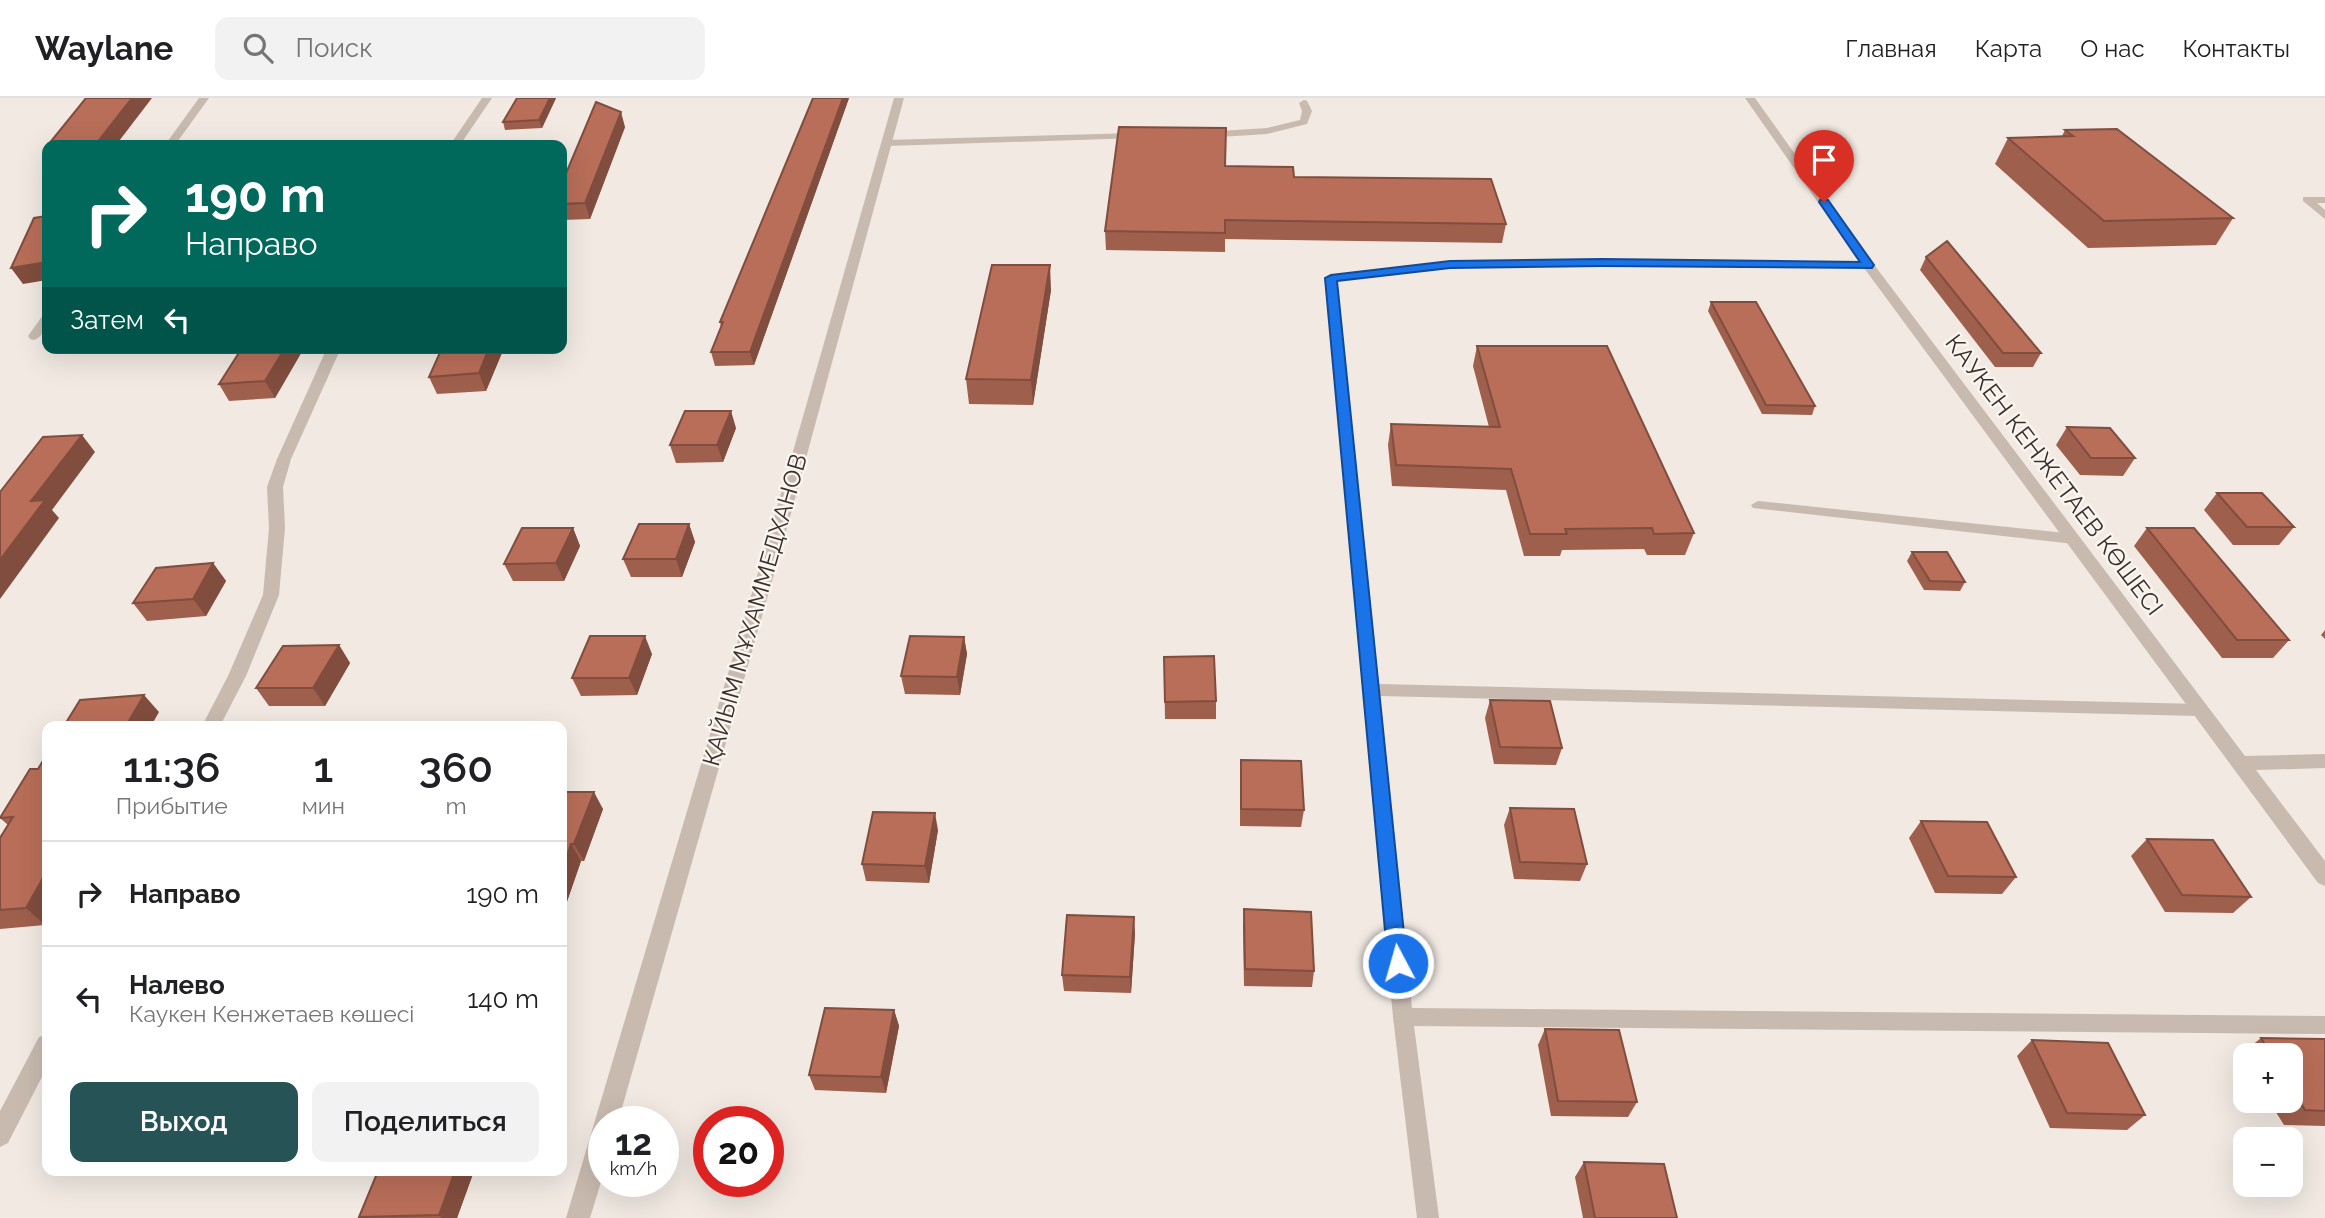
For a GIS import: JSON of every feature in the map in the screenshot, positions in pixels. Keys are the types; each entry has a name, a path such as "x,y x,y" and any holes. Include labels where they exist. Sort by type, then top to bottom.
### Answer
{"street":[{"path":"458,140 487,98"},
{"name":"ҚАЙЫМ МҰХАММЕДХАНОВ","path":"611,1106 776,539 898,98"},
{"name":"КАУКЕН КЕНЖЕТАЕВ КӨШЕСІ","path":"1750,98 1868,265 2325,877"},
{"path":"214,721 237,676 271,595 276,528 275,486 284,459 331,354"},
{"path":"2240,763 2325,761"},
{"path":"0,1135 42,1054"},
{"path":"578,1218 588,1184"}],"lane":[{"path":"174,140 204,98"},
{"path":"1186,135 1268,133 1287,128 1304,122 1307,111 1304,103"},
{"path":"887,143 1146,136"},
{"path":"2325,200 2306,199 2325,216"},
{"path":"1428,1218 1403,1017 1331,278 1450,265 1602,262 1868,265"},
{"path":"34,336 42,324"},
{"path":"1758,505 2074,539"},
{"path":"1370,690 2199,710"},
{"path":"1403,1017 2325,1025"}],"building":[{"path":"86,98 132,98 99,140 52,140"},
{"path":"517,98 550,98 539,120 503,122"},
{"path":"813,98 843,98 750,352 711,352 723,322 720,322"},
{"path":"596,102 621,112 585,203 567,204 567,171"},
{"path":"1119,127 1226,128 1225,166 1293,167 1294,177 1491,179 1506,224 1225,220 1225,233 1105,231"},
{"path":"2117,129 2233,218 2104,221 2008,138 2073,136 2065,130"},
{"path":"42,217 42,263 11,268 34,218"},
{"path":"1947,241 2041,353 2003,353 1926,257"},
{"path":"992,265 1050,265 1031,380 966,379"},
{"path":"1711,302 1756,302 1815,406 1766,405"},
{"path":"1477,346 1607,346 1694,533 1654,534 1652,528 1565,529 1567,534 1530,534 1511,469 1396,465 1391,424 1500,427"},
{"path":"238,354 281,354 265,381 219,384"},
{"path":"439,354 487,354 479,373 429,377"},
{"path":"685,411 731,411 717,445 670,445"},
{"path":"2067,427 2110,428 2135,458 2091,458"},
{"path":"82,435 31,501 45,500 0,560 0,492 43,437"},
{"path":"2217,493 2262,493 2294,527 2247,527"},
{"path":"639,524 689,524 676,559 623,559"},
{"path":"522,528 573,528 556,563 504,564"},
{"path":"2147,528 2194,528 2289,640 2237,640"},
{"path":"1912,552 1947,552 1965,582 1930,581"},
{"path":"213,563 193,599 133,603 156,568"},
{"path":"590,636 645,636 629,678 572,678"},
{"path":"910,636 964,637 957,677 901,676"},
{"path":"339,645 313,688 256,688 283,646"},
{"path":"1214,656 1216,701 1165,702 1164,657"},
{"path":"144,695 129,721 67,721 80,700"},
{"path":"1490,700 1550,701 1562,748 1500,747"},
{"path":"1241,760 1301,761 1304,810 1241,809"},
{"path":"42,762 42,880 26,908 0,910 0,838 13,817 0,818 30,769 38,769"},
{"path":"567,792 594,792 574,844 571,844 567,856"},
{"path":"1510,808 1574,809 1587,864 1520,862"},
{"path":"873,812 935,813 925,866 862,864"},
{"path":"1921,821 1987,822 2016,877 1948,876"},
{"path":"2147,839 2213,840 2251,897 2182,895"},
{"path":"1244,909 1311,912 1314,971 1245,969"},
{"path":"1067,915 1134,917 1130,977 1062,975"},
{"path":"825,1008 894,1010 881,1077 809,1075"},
{"path":"1545,1029 1619,1030 1637,1102 1558,1101"},
{"path":"2261,1038 2325,1039 2325,1111 2305,1110 2303,1107 2303,1043 2264,1043"},
{"path":"2032,1040 2108,1043 2145,1115 2067,1113"},
{"path":"1584,1162 1664,1164 1677,1218 1595,1218"},
{"path":"376,1176 453,1176 439,1215 359,1217"}],"route":[{"path":"1398,963 1331,278 1450,265 1602,262 1868,265 1824,202"}]}
